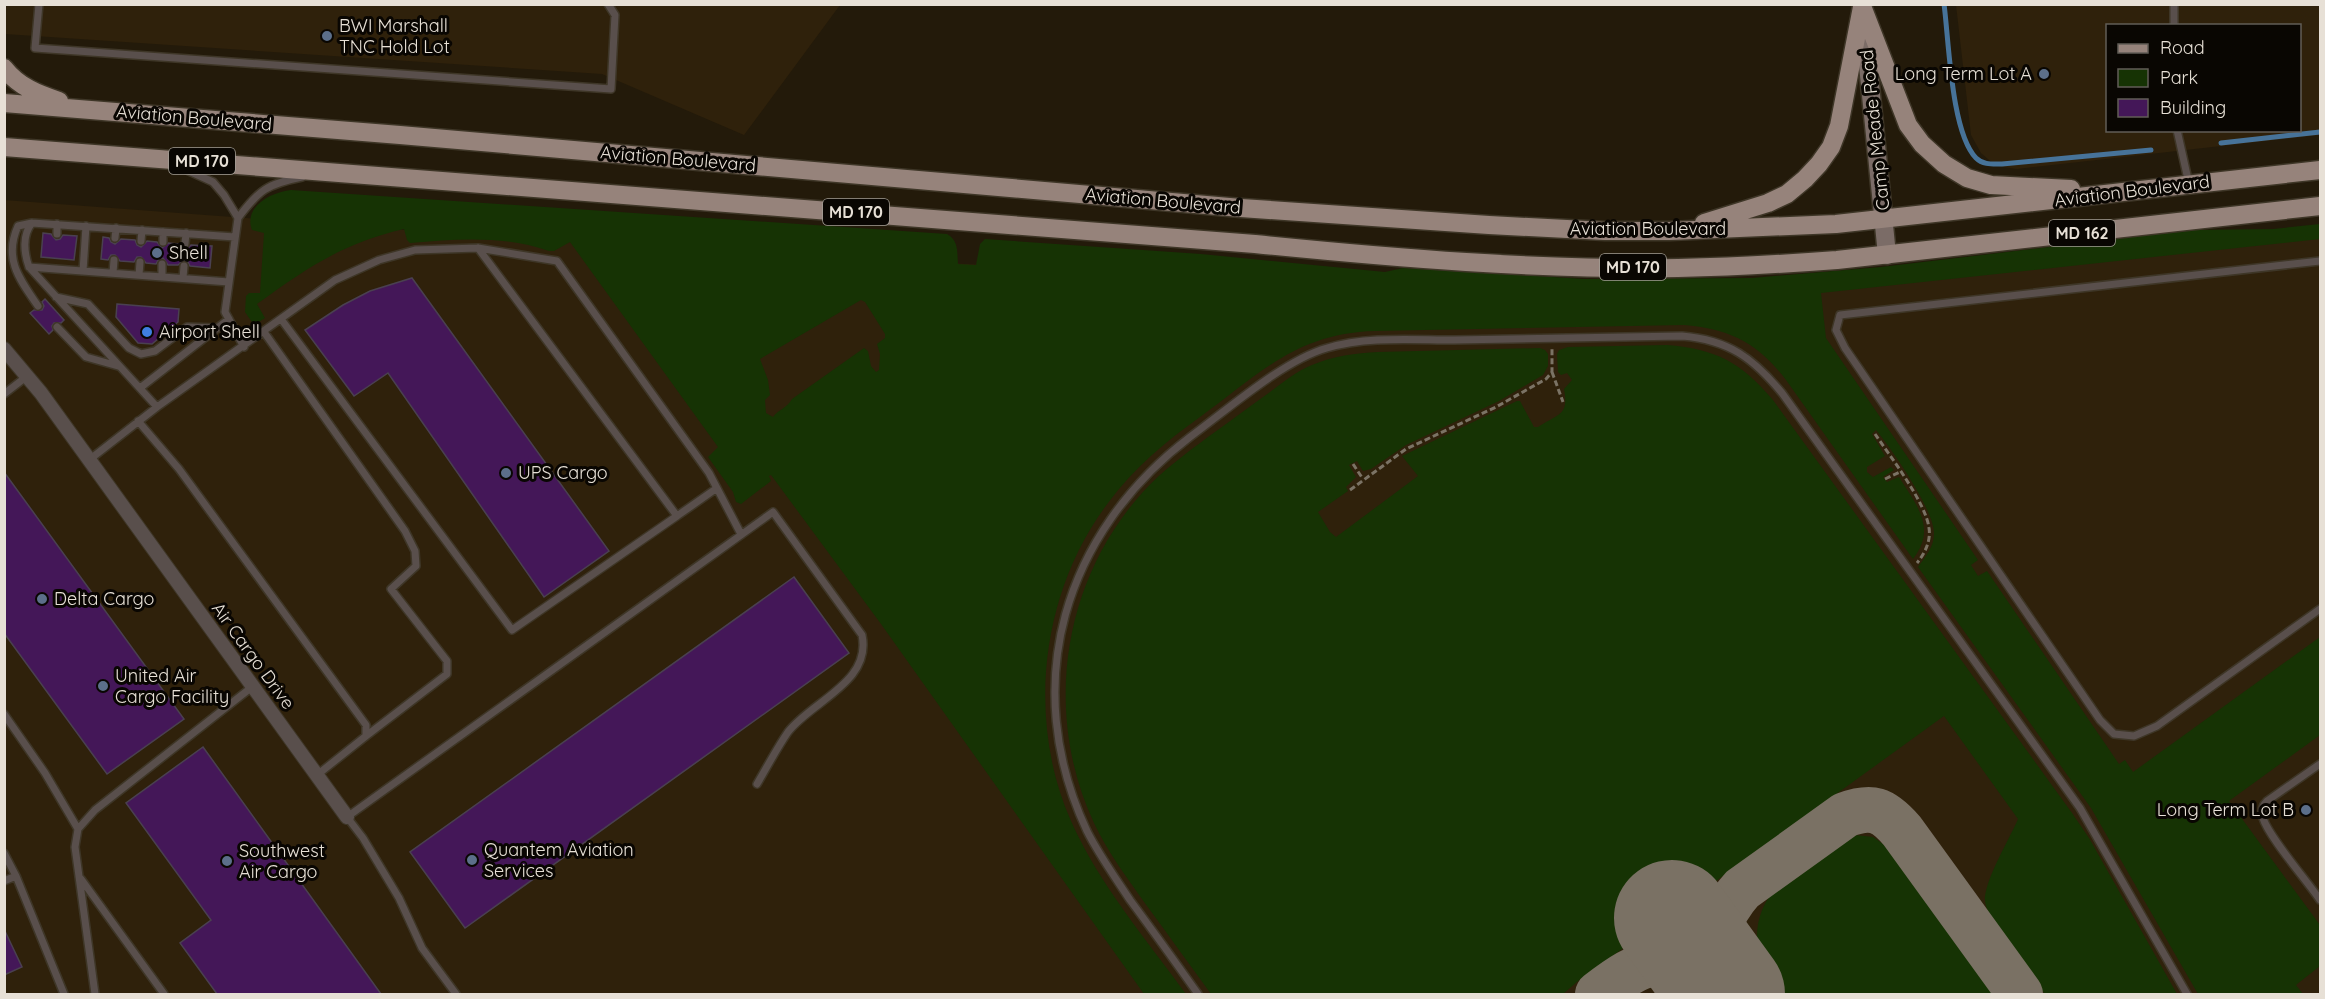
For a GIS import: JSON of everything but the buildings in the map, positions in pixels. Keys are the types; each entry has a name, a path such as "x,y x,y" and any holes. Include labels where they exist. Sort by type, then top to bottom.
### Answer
{"main road":[{"path":"1862,5 1908,124 1922,144 1944,164 1967,178 1991,185 2027,188 2145,190"},
{"name":"Camp Meade Road","path":"1862,5 1887,255"},
{"name":"MD 170","path":"1670,231 1768,203 1787,194 1819,164 1831,147 1839,126 1862,5"},
{"path":"4,68 32,92 84,110"},
{"name":"Aviation Boulevard","path":"4,103 1252,209 1550,229 1670,231 1788,227 1883,220 2320,170"},
{"name":"Aviation Boulevard","path":"4,147 1255,243 1380,256 1474,262 1677,268 1756,266 1887,255 2320,206"}],"street":[{"name":"Air Cargo Drive","path":"4,349 40,393 347,817"}],"lane":[{"path":"39,4 35,48 611,89 615,15 608,4"},
{"path":"2174,4 2174,24"},
{"path":"2176,132 2189,185"},
{"path":"158,158 213,182 224,195 237,218"},
{"path":"244,347 225,312 237,218 255,195 277,182 333,171"},
{"path":"38,306 16,273 12,251 13,237 18,226 32,223 57,224 235,237"},
{"path":"32,223 27,229 25,240 29,267 156,407"},
{"path":"57,224 57,234"},
{"path":"83,271 86,226"},
{"path":"116,228 116,238"},
{"path":"141,241 142,230"},
{"path":"163,242 164,232"},
{"path":"185,244 186,233"},
{"path":"478,248 677,516"},
{"path":"89,460 156,407 244,347 335,280 379,260 415,250 478,248 557,261 709,473 741,534"},
{"path":"54,269 55,258"},
{"path":"113,273 114,260"},
{"path":"2320,261 1839,315 1836,330 1845,348 2075,685 2110,732 2123,737 2134,736 2157,726 2320,609"},
{"path":"139,275 140,262"},
{"path":"162,264 162,277"},
{"path":"183,279 184,266"},
{"path":"29,267 229,282"},
{"path":"56,297 88,304 129,348 141,354 155,351 187,327 217,328"},
{"path":"140,388 229,319"},
{"path":"281,320 512,630 717,488"},
{"path":"57,327 86,357 120,367"},
{"path":"264,332 405,531 415,550 416,566 391,589 447,661 447,674 317,775"},
{"path":"1198,994 1102,860 1075,803 1062,760 1056,713 1058,651 1073,591 1099,534 1126,497 1158,463 1284,369 1310,354 1340,345 1370,342 1689,337 1712,340 1741,353 1763,371 1782,393 2080,808 2187,994"},
{"path":"4,394 26,377"},
{"path":"138,421 180,469 366,725 366,736"},
{"path":"347,817 773,512 862,635 865,647 852,677 801,718 789,732 757,784"},
{"path":"95,994 75,842 78,829 95,810 252,687"},
{"path":"4,714 45,773 78,829"},
{"path":"2320,764 2266,801 2262,806 2262,812 2267,828 2320,900"},
{"name":"Air Cargo Drive","path":"347,817 363,838 399,898 422,948 456,994"},
{"path":"4,853 16,876 64,994"},
{"path":"4,881 16,876"},
{"path":"79,876 164,994"}],"path":[{"path":"1552,338 1552,372 1563,402"},
{"path":"1350,490 1400,453 1496,407 1546,379 1552,372"},
{"path":"1875,434 1925,514 1929,530 1924,553 1909,570"},
{"path":"1353,464 1364,479"},
{"path":"1885,479 1900,472"}],"shaded area":[{"name":"BWI Marshall TNC Hold Lot","path":"4,5 840,5 744,135 602,74 5,34"},
{"name":"Long Term Lot A","path":"1956,5 2320,5 2320,135 2017,169 1996,166 1981,153 1971,135"},
{"path":"4,200 581,243 1002,266 1809,289 2320,238 2320,994 5,994"}],"green space":[{"path":"284,191 947,234 954,240 958,264 976,265 980,244 985,239 1201,254 1385,272 1403,268 1584,279 1752,278 1881,267 2192,230 2273,229 2320,224 2320,239 1821,293 1826,338 1978,560 1971,565 1978,576 1987,571 2119,764 2125,760 2133,772 2320,637 2320,735 2229,801 2320,925 2320,966 2296,985 2303,994 2198,994 2091,808 1918,567 1929,552 1932,543 1934,534 1932,524 1920,496 1892,451 1876,430 1872,434 1885,456 1867,467 1867,472 1873,477 1891,467 1894,470 1883,477 1887,482 1899,477 1918,508 1924,527 1920,548 1913,559 1786,380 1754,347 1729,334 1684,325 1375,331 1323,339 1280,359 1175,436 1139,467 1108,503 1085,538 1068,576 1055,616 1048,657 1045,699 1048,741 1057,782 1082,844 1124,911 1186,994 1144,994 881,624 771,475 769,476 771,481 741,504 736,502 733,492 708,457 718,447 570,242 554,251 497,240 410,243 404,229 344,249 309,268 257,304 265,318 254,325 245,312 246,296 249,293 260,293 264,233 252,230 250,221 255,207 268,197","holes":["861,300 865,302 885,334 885,338 877,344 880,354 879,370 876,372 871,366 868,351 864,348 792,399 773,417 766,413 765,400 770,395 768,380 760,359"]},
{"path":"1667,345 1700,350 1726,360 1750,376 1773,400 2072,813 2089,838 2177,994 2045,994 2008,946 1986,906 1985,896 1990,877 2018,819 1944,716 1563,994 1211,994 1126,876 1100,834 1078,781 1069,738 1066,694 1069,650 1078,608 1094,567 1115,528 1142,493 1174,463 1290,377 1306,367 1328,359 1378,352 1540,348 1548,354 1548,366 1543,375 1499,401 1406,445 1371,469 1363,471 1357,461 1349,465 1356,477 1346,487 1348,491 1318,512 1330,532 1336,537 1418,476 1402,456 1517,401 1520,401 1534,427 1538,427 1561,413 1565,404 1564,389 1572,380 1567,373 1561,375 1558,372 1557,354 1559,350 1568,347"},
{"path":"1855,835 1873,837 1889,848 1994,994 1777,994 1769,981 1759,953 1758,925 1762,911 1769,897 1779,885 1837,842"}],"waterway":[{"path":"1944,4 1956,108 1961,128 1976,158 1988,164 2002,164 2151,150"},
{"path":"2221,143 2320,132"}],"taxiway":[{"path":"1717,980 1715,954 1718,931 1727,910 1742,889 1845,815 1870,810 1883,814 1902,831 2020,994"},
{"path":"1598,994 1628,973 1654,963 1682,965 1717,980"}],"runway":[{"path":"1672,918 1727,994"}],"place":[{"name":"BWI Marshall TNC Hold Lot","path":"327,36"},
{"name":"Long Term Lot A","path":"2044,74"},
{"name":"Shell","path":"157,253"},
{"name":"Airport Shell","path":"147,332"},
{"name":"UPS Cargo","path":"506,473"},
{"name":"Delta Cargo","path":"42,599"},
{"name":"United Air Cargo Facility","path":"103,686"},
{"name":"Long Term Lot B","path":"2306,810"},
{"name":"Quantem Aviation Services","path":"472,860"},
{"name":"Southwest Air Cargo","path":"227,861"}]}
